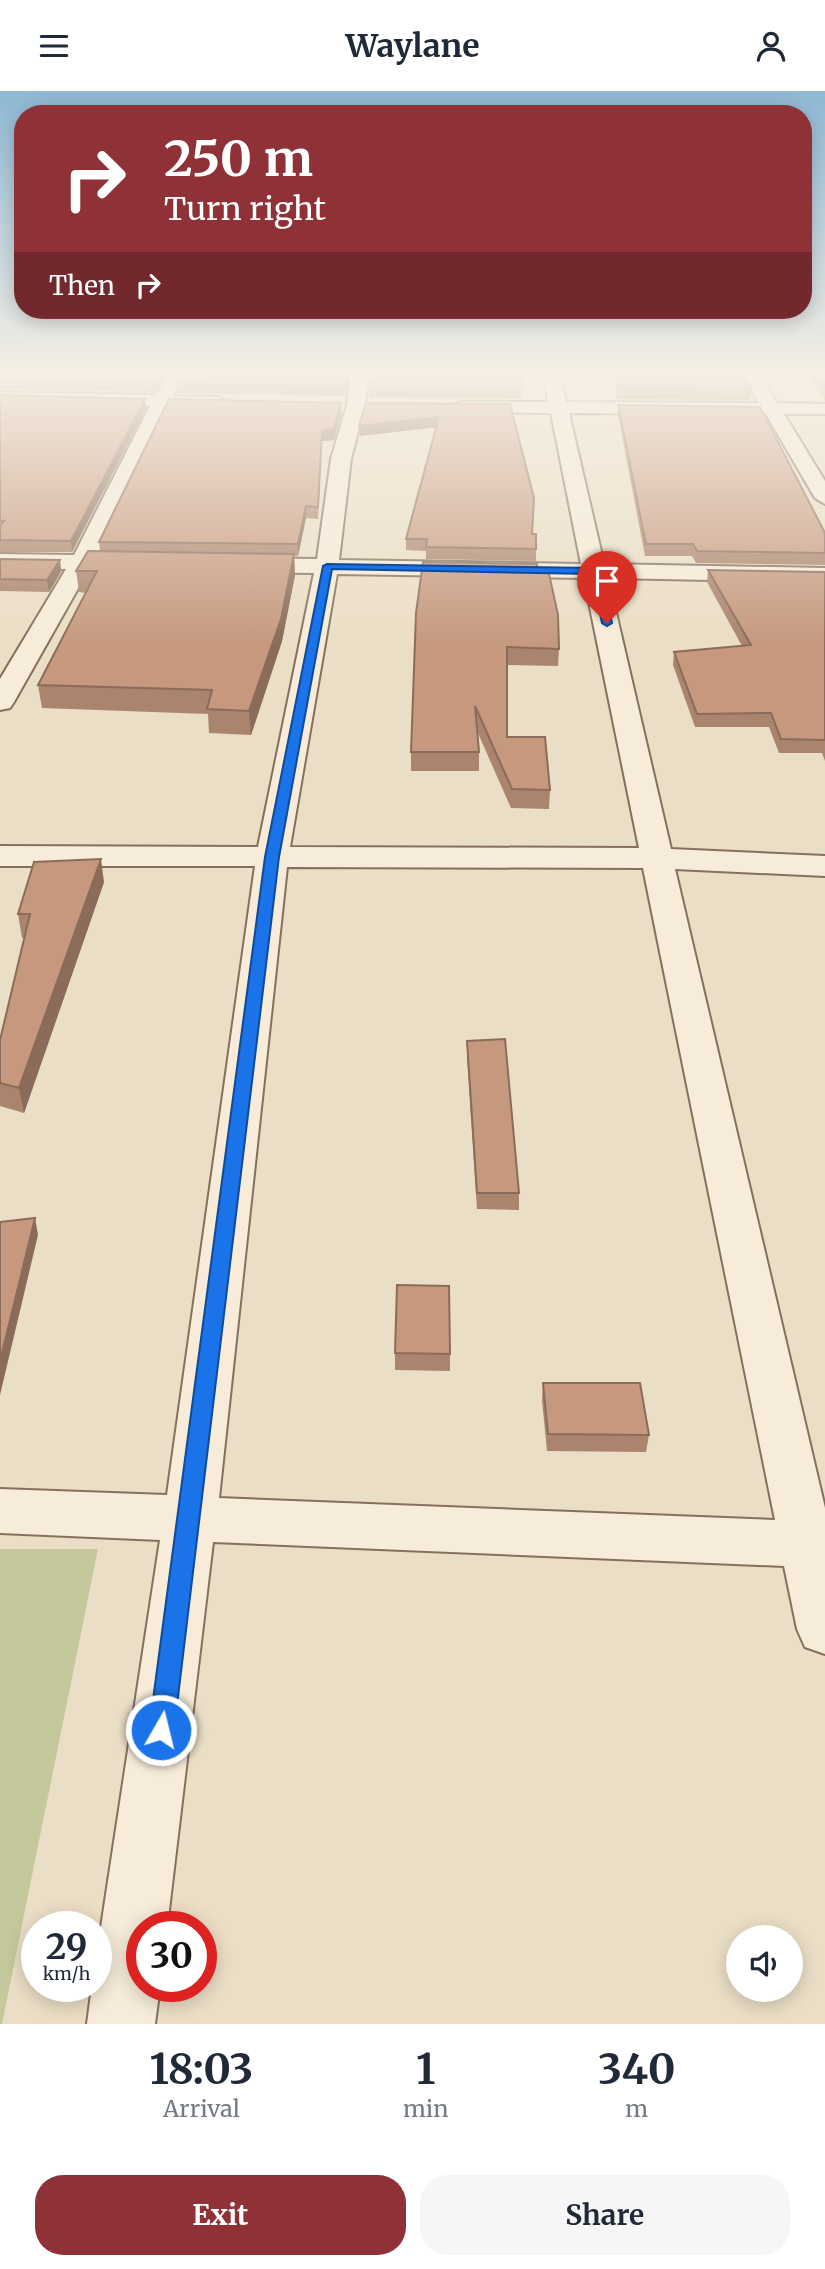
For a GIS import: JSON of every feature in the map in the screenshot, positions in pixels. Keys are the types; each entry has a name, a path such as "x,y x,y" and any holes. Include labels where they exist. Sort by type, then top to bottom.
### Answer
{"street":[{"path":"0,702 82,562 130,463"},
{"path":"121,2024 190,1517 272,857 327,566 340,463"},
{"path":"572,463 657,858 817,1546 825,1629"},
{"path":"804,463 825,498"},
{"path":"0,561 150,563"},
{"path":"218,565 825,575"},
{"path":"0,856 657,858 825,866"},
{"path":"0,1511 190,1517 817,1546"}],"green space":[{"path":"0,1549 98,1549 25,1911 21,1911 21,1930 0,2024"}],"building":[{"path":"0,463 112,463 71,541 0,540 0,526 4,521 0,521"},
{"path":"138,463 320,463 318,507 306,506 298,544 99,542"},
{"path":"427,463 525,463 534,498 532,534 536,534 536,549 426,547 427,539 406,539"},
{"path":"630,463 789,463 825,533 825,553 697,551 693,544 646,544"},
{"path":"88,551 294,554 281,619 249,711 207,709 212,690 38,685 97,571 76,571"},
{"path":"0,559 60,560 47,580 0,579"},
{"path":"423,562 537,564 537,569 548,569 558,615 559,649 507,647 507,737 545,737 550,790 512,789 475,706 479,752 411,752 416,613"},
{"path":"708,570 825,572 825,740 781,739 771,713 697,714 674,652 751,645"},
{"path":"101,859 19,1088 0,1083 0,1040 30,914 18,914 34,862"},
{"path":"505,1039 519,1193 477,1193 467,1041"},
{"path":"35,1218 0,1361 0,1222"},
{"path":"397,1285 449,1286 450,1354 395,1353"},
{"path":"543,1383 640,1383 649,1435 548,1434"}],"route":[{"path":"161,1730 272,857 327,566 596,571 607,623"}]}
